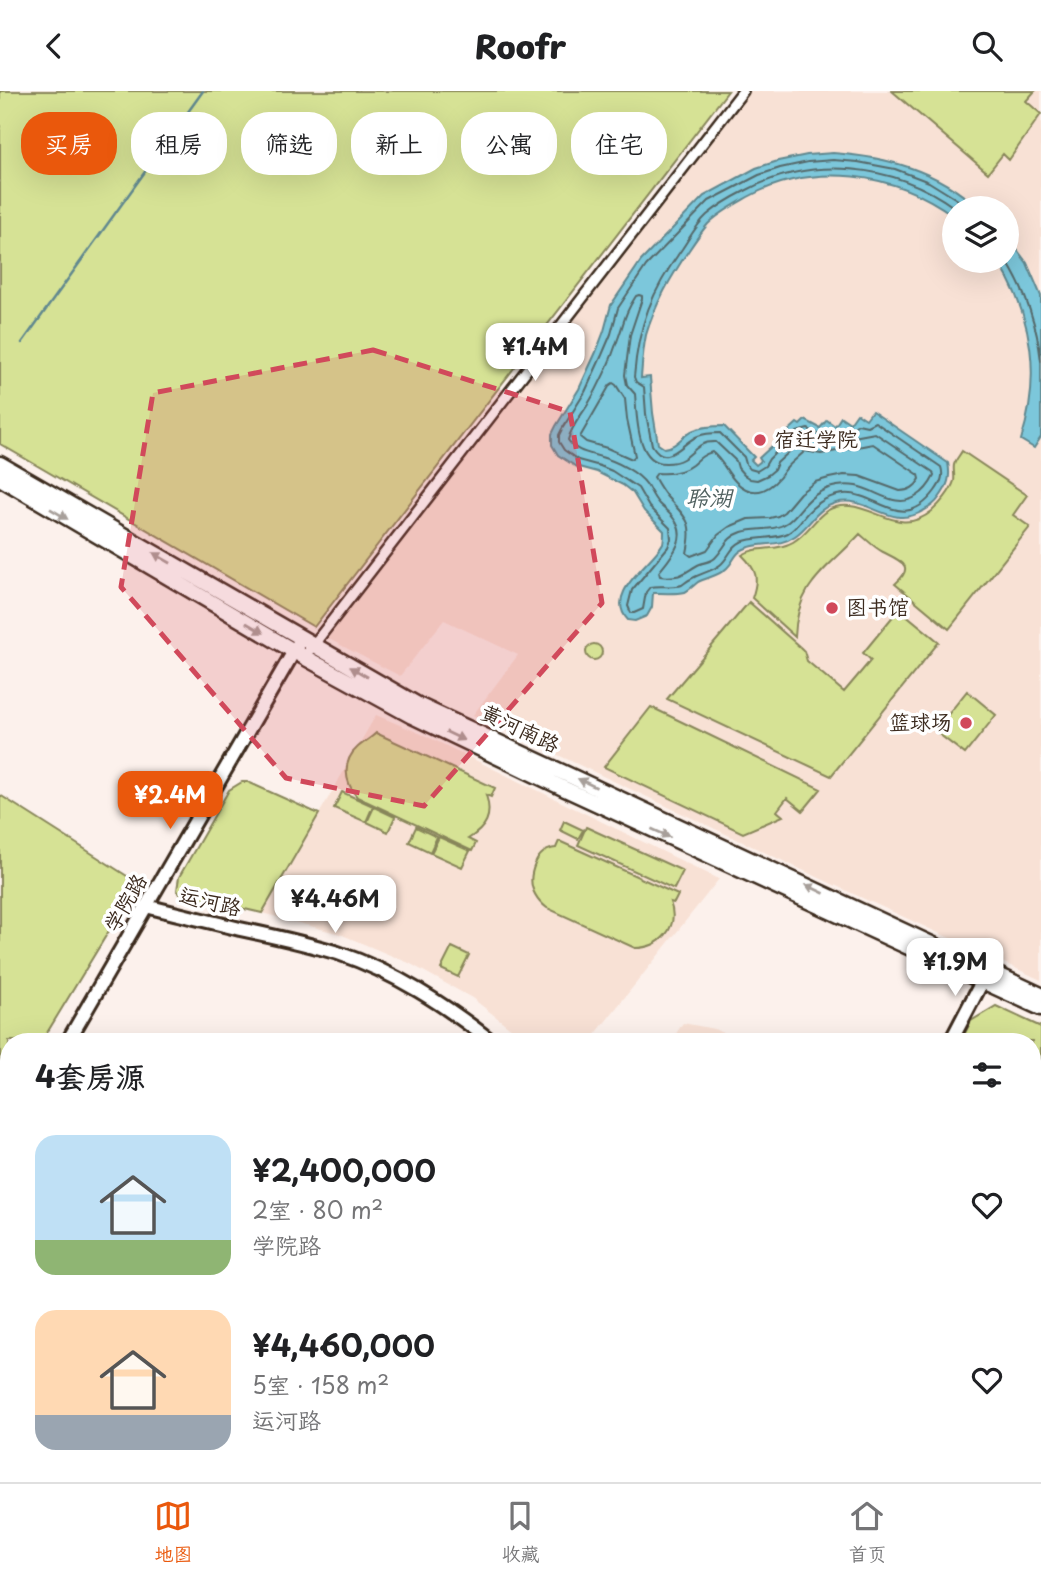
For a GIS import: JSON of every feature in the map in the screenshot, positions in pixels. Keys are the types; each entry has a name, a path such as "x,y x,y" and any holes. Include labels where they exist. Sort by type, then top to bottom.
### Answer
{"main road":[{"name":"黄河南路","path":"0,464 303,648"},
{"name":"黄河南路","path":"0,478 106,542 303,648 985,975 1041,1008"},
{"name":"黄河南路","path":"985,975 1041,995"}],"street":[{"path":"303,648 743,91"},
{"name":"学院路","path":"73,1033 146,906 303,648"},
{"name":"运河路","path":"146,906 341,954 413,987 480,1033"},
{"path":"955,1033 985,975"}],"highlighted area":[{"path":"373,350 570,412 602,603 424,806 286,778 121,587 153,393"}],"shaded area":[{"name":"宿迁学院","path":"747,91 1041,91 1041,980 473,715 518,655 444,620 400,676 327,638"},
{"path":"376,715 426,736 719,879 596,1033 517,1033 472,998 409,963 340,934 262,913"},
{"path":"683,1023 724,1033 676,1033"}],"green space":[{"path":"0,91 728,91 667,170 667,112 571,112 571,175 663,175 314,627 0,444"},
{"path":"892,91 1035,91 1026,101 1041,114 1009,160 1003,154 988,173"},
{"path":"962,451 1027,495 1013,515 1030,527 949,629 895,584 905,573 904,565 860,534 825,568 808,590 801,603 795,637 752,598 755,575 742,555 793,542 824,513 840,506 861,508 901,521 921,518 935,508 950,489 954,481 955,463"},
{"path":"749,602 804,651 807,661 844,692 871,660 863,653 899,609 939,642 831,776 667,699"},
{"path":"591,644 597,644 602,652 600,658 591,660 586,655 586,649"},
{"name":"篮球场","path":"967,691 996,715 965,754 935,731"},
{"path":"651,707 821,789 803,811 787,798 777,811 783,816 743,833 604,767"},
{"path":"376,733 495,788 491,797 486,795 489,809 486,821 468,839 476,843 472,851 357,797 347,778 349,758"},
{"path":"242,782 248,782 319,814 262,913 180,894 177,890 179,877 229,790"},
{"path":"342,792 373,806 366,822 334,808"},
{"path":"0,795 138,883 47,1033 0,1033"},
{"path":"374,807 395,817 388,832 367,822"},
{"path":"564,821 583,830 578,839 560,830"},
{"path":"416,827 437,837 430,852 409,842"},
{"path":"586,827 683,871 674,889 578,845"},
{"path":"439,837 470,851 462,867 431,853"},
{"path":"559,841 678,895 674,903 670,902 672,920 666,935 652,944 635,948 547,908 535,894 531,877 539,857 556,848"},
{"path":"452,947 469,955 458,977 441,969"},
{"path":"996,1006 1041,1027 1041,1033 965,1033 971,1021"}],"water":[{"name":"聆湖","path":"833,153 892,162 928,175 963,196 942,196 942,208 906,189 880,181 826,176 773,186 748,197 717,216 700,233 676,270 646,335 641,378 650,377 658,444 664,448 669,447 694,430 724,426 754,457 751,460 756,465 761,461 759,458 797,423 800,425 805,420 820,428 827,420 835,426 841,417 850,423 857,413 866,419 872,411 948,463 947,485 934,504 911,516 889,515 858,503 836,503 818,513 789,540 744,549 724,571 698,582 685,592 653,593 652,607 647,616 635,621 628,620 622,610 621,600 625,589 663,543 664,531 644,511 633,493 623,485 597,472 575,466 558,455 552,445 552,434 579,389 596,352 611,305 641,261 704,196 756,168 807,155"},
{"path":"1019,252 1027,263 1041,296 1041,437 1034,448 1021,440 1031,394 1032,371 1026,325 1005,273 1019,273"}],"waterway":[{"path":"22,343 203,91"}],"place":[{"name":"宿迁学院","path":"760,440"},
{"name":"图书馆","path":"832,608"},
{"name":"篮球场","path":"966,723"}]}
